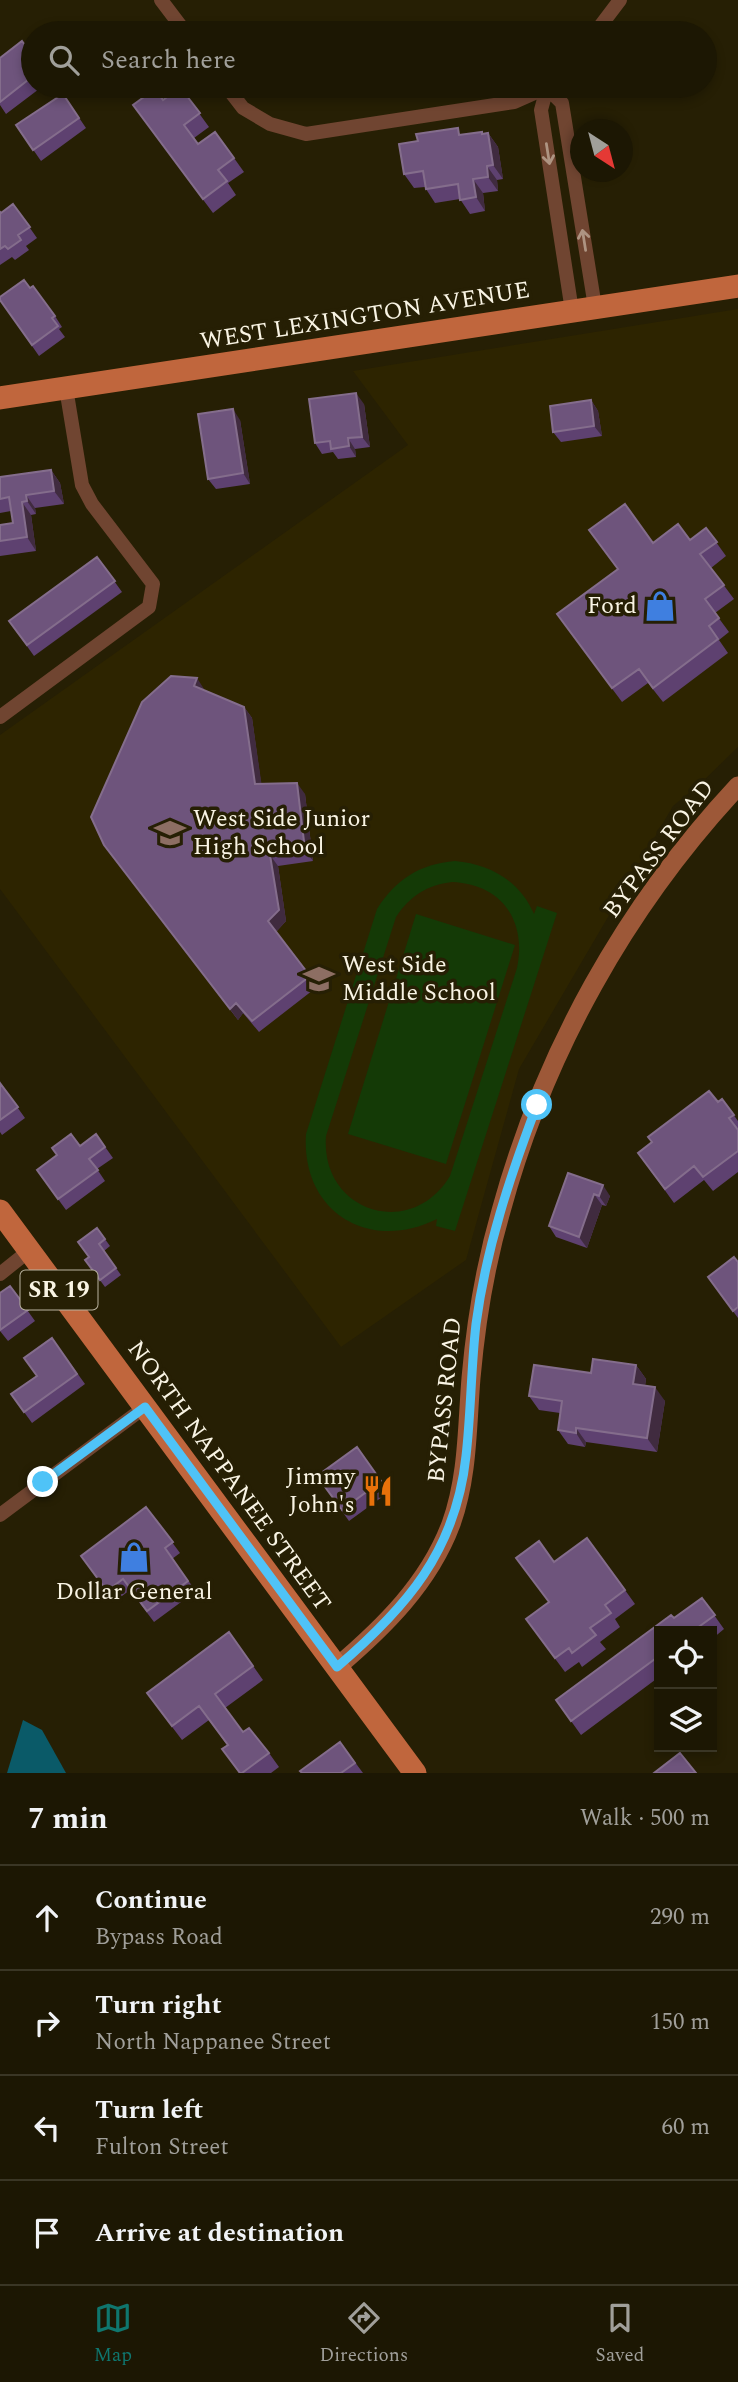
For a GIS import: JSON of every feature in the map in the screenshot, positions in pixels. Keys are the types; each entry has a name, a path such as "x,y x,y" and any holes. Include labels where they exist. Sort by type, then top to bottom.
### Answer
{"main road":[{"name":"WEST LEXINGTON AVENUE","path":"0,398 738,286"},
{"name":"BYPASS ROAD","path":"337,1667 392,1617 412,1593 450,1526 466,1458 476,1323 487,1266 515,1162 561,1047 594,982 634,917 690,840 738,786"},
{"name":"NORTH NAPPANEE STREET","path":"0,1211 415,1773"}],"street":[{"path":"161,0 177,21"},
{"path":"604,21 620,0"},
{"path":"235,98 243,108 270,124 306,134 514,102 523,98"},
{"path":"545,98 541,110 572,311"},
{"path":"558,98 562,103 595,307"},
{"path":"0,717 149,607 153,584 92,504 82,485 65,388"},
{"path":"0,1274 30,1250"},
{"path":"0,1515 145,1407"}],"shaded area":[{"name":"West Side Middle School","path":"738,309 738,747 673,806 519,1069 466,1260 341,1347 0,889 0,735 408,445 353,371"}],"green space":[{"path":"455,861 492,870 521,892 534,914 537,906 557,913 455,1231 436,1226 437,1219 412,1228 387,1231 364,1228 344,1218 327,1204 315,1185 307,1161 306,1134 377,909 401,881 420,870","holes":["452,882 469,884 497,897 514,920 518,935 517,968 450,1176 433,1196 413,1208 392,1212 371,1209 352,1199 337,1183 328,1162 326,1136 396,917 413,897 427,889"]},
{"path":"416,914 515,945 446,1164 348,1134"}],"water":[{"path":"23,1720 42,1730 66,1773 7,1773"}],"building":[{"path":"21,42 21,85 0,102 0,58"},
{"path":"57,98 66,98 79,118 33,150 16,125"},
{"path":"143,98 188,98 200,113 184,125 198,144 215,132 234,158 218,170 227,181 203,199 133,105"},
{"path":"458,128 459,135 488,133 493,165 487,166 488,177 473,179 476,197 460,200 458,184 426,189 423,171 404,174 399,144 418,141 416,134"},
{"path":"13,204 30,227 18,235 21,240 8,249 5,246 0,249 0,212"},
{"path":"24,280 30,288 33,286 55,316 52,318 58,326 32,345 0,300 0,297"},
{"path":"356,393 362,437 348,438 349,446 331,449 330,441 315,443 309,399"},
{"path":"591,400 594,426 553,432 550,406"},
{"path":"233,409 243,473 208,479 198,414"},
{"path":"51,470 54,491 26,495 27,501 22,502 27,537 0,541 0,525 13,523 9,497 0,499 0,477"},
{"name":"Ford","path":"625,504 653,543 678,524 690,540 706,528 717,542 700,554 724,585 705,599 719,618 709,626 718,639 653,688 639,669 612,688 557,614 618,569 589,530"},
{"path":"97,557 115,581 27,645 9,621"},
{"path":"171,676 197,678 194,686 244,707 255,784 297,783 305,850 270,855 279,910 268,921 310,976 252,1021 236,1003 230,1009 104,845 91,817 142,702"},
{"path":"0,1083 18,1107 0,1120"},
{"path":"709,1091 718,1102 722,1099 734,1115 729,1118 738,1130 738,1151 703,1177 694,1166 665,1189 638,1153 652,1142 648,1137"},
{"path":"71,1134 80,1146 96,1134 105,1147 89,1159 98,1170 58,1199 37,1170 57,1155 52,1148"},
{"path":"568,1173 603,1185 599,1196 594,1194 579,1237 549,1226"},
{"path":"97,1228 105,1239 99,1244 116,1268 100,1280 85,1260 89,1257 78,1242"},
{"path":"734,1257 738,1262 738,1307 733,1311 708,1277"},
{"path":"10,1286 28,1310 0,1330 0,1293"},
{"path":"52,1338 77,1374 24,1412 11,1394 37,1376 24,1358"},
{"path":"593,1359 636,1365 633,1384 655,1387 647,1438 576,1428 576,1433 558,1430 562,1401 529,1396 534,1365 591,1373"},
{"path":"357,1447 381,1481 342,1510 317,1476"},
{"path":"146,1507 173,1542 165,1548 188,1581 147,1611 123,1579 107,1591 81,1556"},
{"path":"587,1538 625,1590 605,1605 611,1613 590,1628 596,1635 572,1653 569,1648 555,1658 526,1619 549,1602 516,1558 539,1541 554,1562"},
{"path":"702,1598 715,1615 700,1626 656,1626 671,1615 674,1618"},
{"path":"654,1628 654,1660 571,1721 556,1700"},
{"path":"229,1632 253,1666 215,1694 243,1732 249,1728 269,1753 242,1773 222,1749 228,1745 199,1706 172,1726 147,1693"},
{"path":"340,1742 355,1763 341,1773 300,1771"},
{"path":"680,1753 696,1773 654,1773"}],"place":[{"name":"Ford","path":"660,606"},
{"name":"West Side Junior High School","path":"170,833"},
{"name":"West Side Middle School","path":"319,979"},
{"name":"Jimmy John's","path":"378,1491"},
{"name":"Dollar General","path":"134,1557"}],"route":[{"path":"43,1482 145,1407 337,1667 392,1617 412,1593 450,1526 466,1458 476,1323 487,1266 515,1162 537,1105"}]}
